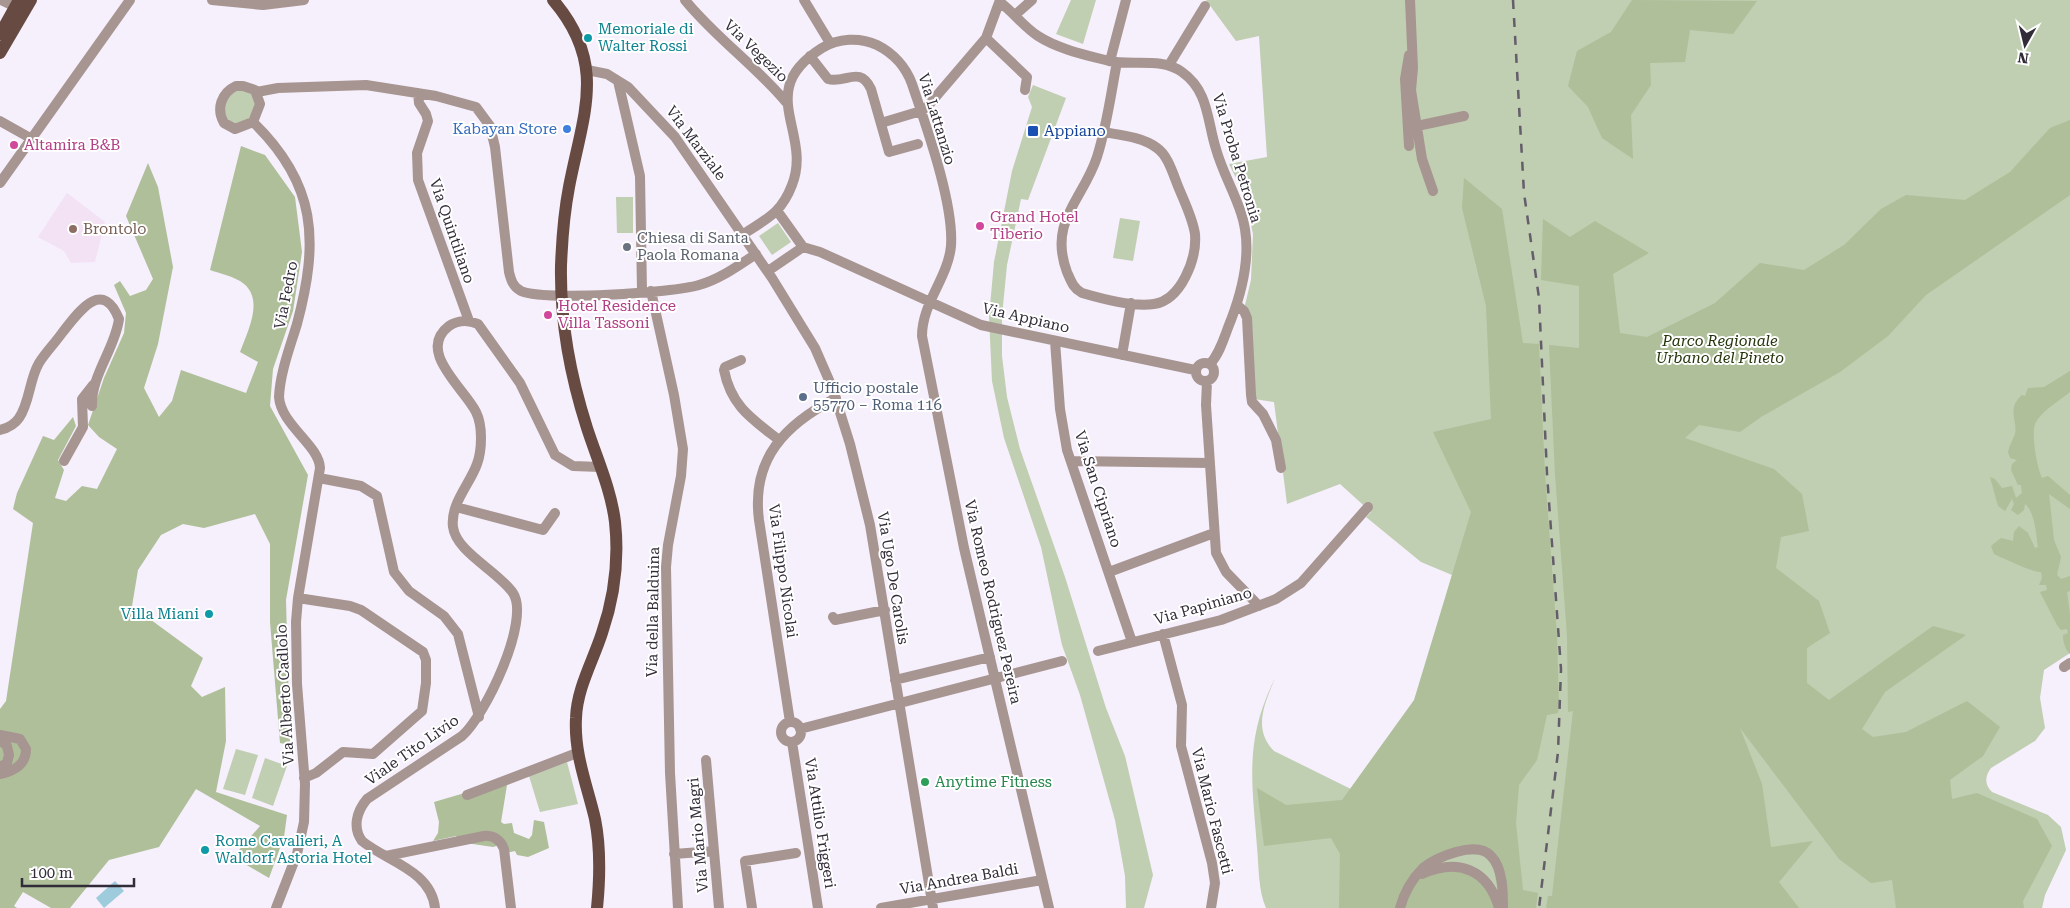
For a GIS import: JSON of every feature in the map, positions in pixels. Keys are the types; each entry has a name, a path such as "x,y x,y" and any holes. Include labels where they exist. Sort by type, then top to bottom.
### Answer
{"main road":[{"path":"553,0 571,27 587,70 586,109 564,214 562,296 569,361 584,419 614,516 614,573 604,626 578,699 576,721 577,754 595,819 599,846 597,908"},
{"path":"0,34 23,5"},
{"path":"0,54 23,5"}],"street":[{"path":"1,0 23,5"},
{"path":"0,183 130,0"},
{"path":"212,0 245,5 304,0"},
{"name":"Via Vegezio","path":"685,0 700,19 766,78 786,102"},
{"path":"804,0 830,43"},
{"path":"1016,15 1032,0"},
{"path":"1103,132 1148,142 1160,150 1189,212 1195,232 1194,251 1181,285 1175,294 1168,299 1154,304 1131,303 1078,291 1071,281 1061,237 1064,223 1095,162 1103,132 1126,0"},
{"path":"1410,0 1412,40 1411,88 1422,160 1433,191"},
{"path":"881,123 921,111 986,38 1001,2 1040,37 1070,50 1114,62 1169,65 1206,6"},
{"path":"986,38 1027,77 1025,90"},
{"name":"Via Lattanzio","path":"778,212 792,186 796,168 786,102 788,90 795,72 810,56 830,43 857,40 873,44 888,52 908,74 921,111 949,218 951,246 946,268 930,301"},
{"path":"1409,146 1405,79 1412,40"},
{"path":"810,56 828,79 856,76 864,79 871,89 889,152 918,144"},
{"name":"Via Proba Petronia","path":"1169,65 1186,75 1203,96 1215,149 1242,217 1246,246 1246,268 1237,305 1218,353 1210,364"},
{"name":"Via Marziale","path":"587,70 603,73 618,81 638,96 675,137 756,254"},
{"name":"Via della Balduina","path":"618,81 640,176 647,291 675,403 683,449 681,476 666,567 667,672 678,908"},
{"path":"257,92 260,104 253,122 239,129 230,128 222,119 220,110 224,96 233,87 243,86 257,92 271,88 348,85 375,86 473,105 485,117 496,147 511,279 516,288 525,292 562,296 683,289 706,283 756,254"},
{"name":"Via Quintiliano","path":"418,93 419,103 428,121 417,153 418,180 469,321"},
{"path":"1417,126 1464,116"},
{"path":"0,121 32,139"},
{"name":"Via Fedro","path":"253,122 277,147 294,171 308,215 309,239 305,290 279,398 280,406 286,417 319,461 319,478"},
{"path":"742,234 778,212 803,247 768,271"},
{"name":"Via Appiano","path":"803,247 930,301 981,325 1195,370"},
{"name":"Via Ugo De Carolis","path":"756,254 815,348 836,398 862,486 932,904"},
{"path":"0,430 10,426 19,418 38,363 75,316 85,304 94,300 104,300 110,303 120,318 117,332 91,393 92,406"},
{"name":"Via Romeo Rodriguez Pereira","path":"930,301 923,320 922,336 949,478 1049,908"},
{"path":"1122,355 1131,303"},
{"path":"1237,305 1244,311 1246,318 1252,402 1263,414 1276,440 1281,468"},
{"path":"469,321 480,326 520,383 555,455 570,465 600,467"},
{"name":"Viale Tito Livio","path":"435,908 432,896 421,879 366,844 359,837 357,820 363,805 376,793 462,736 479,717 493,692 517,621 518,604 508,587 458,540 452,522 456,507 477,465 480,428 474,410 440,360 437,347 442,333 449,326 469,321"},
{"name":"Via San Cipriano","path":"1055,340 1062,420 1071,461 1132,642"},
{"path":"741,360 725,367 724,370 736,403 745,414 779,440"},
{"path":"1202,363 1210,364 1214,371 1212,377 1207,380 1198,378 1195,370 1202,363"},
{"path":"1207,380 1206,405 1216,553 1221,565 1259,606"},
{"path":"64,461 83,427 82,399 95,382"},
{"name":"Via Filippo Nicolai","path":"790,722 758,514 759,494 764,468 779,440 803,417 836,398"},
{"path":"1071,461 1210,463"},
{"path":"319,478 361,486 377,496 394,572 409,591 444,616 458,634 479,717"},
{"name":"Via Alberto Cadlolo","path":"276,908 300,843 305,808 297,684 298,598 319,478"},
{"path":"456,507 543,530 555,513"},
{"name":"Via Papiniano","path":"1098,651 1222,620 1289,592 1301,583 1368,507"},
{"path":"1109,572 1214,533"},
{"path":"298,598 350,606 361,610 423,652 426,660 426,695 422,711 373,754 343,752 316,773 304,778"},
{"path":"833,618 835,620 884,610"},
{"name":"Via Mario Fascetti","path":"1163,634 1182,705 1180,746 1212,863 1215,883 1211,908"},
{"path":"895,680 990,657"},
{"path":"800,729 1062,661"},
{"path":"790,722 796,723 800,729 798,739 792,742 784,739 781,734 782,727 790,722"},
{"path":"0,735 20,739 25,745 26,751 20,766 0,774"},
{"path":"0,740 7,746 9,755 7,763 0,767"},
{"name":"Via Attilio Friggeri","path":"792,742 818,908"},
{"path":"467,795 577,754"},
{"name":"Via Mario Magri","path":"706,760 719,908"},
{"path":"386,856 484,836 493,837 500,842 504,849 511,908"},
{"path":"1400,908 1413,880 1430,863 1456,852 1476,849 1489,854 1496,863 1503,889 1503,908"},
{"path":"674,854 714,851"},
{"path":"752,908 745,861 796,853"},
{"path":"1413,880 1422,874 1438,868 1456,867 1476,871 1485,880 1499,908"},
{"name":"Via Andrea Baldi","path":"881,908 932,904 1042,880"}],"shaded area":[{"name":"Brontolo","path":"67,193 105,222 95,262 71,263 64,251 38,237"}],"green space":[{"path":"1071,0 1096,0 1083,44 1056,34"},
{"name":"Parco Regionale Urbano del Pineto","path":"1206,0 2070,0 2070,653 2044,670 2040,698 2045,728 2035,741 1991,768 1986,780 1992,792 2048,815 2061,827 2066,850 2045,895 2042,908 1266,908 1259,878 1252,761 1258,722 1275,678 1262,716 1263,734 1267,743 1274,751 1363,795 1412,719 1452,575 1421,562 1366,517 1371,512 1340,484 1287,504 1274,402 1254,399 1245,305 1251,280 1253,234 1245,196 1229,164 1267,157 1259,36 1236,41"},
{"path":"1632,0 1757,1 1733,34 1690,30 1685,62 1650,63 1651,85 1631,115 1633,159 1602,138 1588,107 1568,86 1577,51 1611,32"},
{"path":"1033,85 1066,98 1028,200 1021,199 1007,265 1002,316 1002,356 1007,397 1020,449 1065,577 1106,708 1125,756 1153,875 1144,908 1126,908 1125,876 1115,820 1080,695 1062,645 1041,547 1004,438 992,381 989,317 994,262 1012,171 1032,107 1028,97"},
{"path":"240,90 253,94 257,101 252,118 238,125 229,122 225,107 227,99"},
{"path":"2070,120 2070,195 1926,295 1888,336 1840,372 1761,417 1740,432 1699,425 1685,438 1774,469 1802,494 1809,531 1781,537 1776,568 1819,601 1830,633 1807,648 1807,683 1829,700 1933,626 1966,635 1885,692 1862,729 1873,737 1906,732 1967,701 2000,727 1983,756 1950,780 1952,799 1977,793 2037,819 2052,846 2023,901 2024,908 1896,908 1892,880 1871,883 1839,859 1740,728 1762,784 1771,847 1813,841 1779,882 1799,908 1546,908 1548,896 1552,896 1573,711 1568,712 1567,636 1555,474 1549,345 1579,348 1579,286 1541,280 1543,219 1570,237 1595,221 1649,253 1613,274 1620,333 1647,337 1715,303 1760,263 1804,270 1844,245 1881,209 1906,195 1965,200 2010,172 2050,128"},
{"path":"241,146 265,155 295,197 302,252 293,311 273,369 270,406 308,475 286,600 290,745 280,743 270,622 270,544 255,514 204,528 183,524 161,535 138,570 132,606 203,658 191,686 202,697 225,687 226,741 216,792 287,815 284,837 269,878 233,857 260,826 196,789 159,847 109,860 70,908 51,908 23,892 14,906 17,908 0,908 0,709 6,701 33,523 13,509 17,493 43,436 54,440 73,417 76,426 58,460 64,470 55,498 66,501 82,486 97,489 117,449 99,437 88,425 104,378 124,333 126,313 114,285 120,281 130,296 146,290 153,279 126,216 148,163 158,187 173,267 158,344 144,388 159,417 172,401 181,370 246,393 258,362 240,352 253,314 252,296 248,288 240,281 210,270"},
{"path":"1464,178 1502,209 1523,343 1539,344 1545,474 1557,636 1559,704 1558,713 1547,715 1537,760 1519,785 1516,823 1523,890 1538,893 1536,908 1501,908 1493,864 1485,855 1462,854 1429,868 1469,868 1500,908 1339,908 1340,854 1331,838 1264,846 1257,788 1286,805 1342,800 1414,700 1471,512 1433,432 1491,419 1486,306 1462,208"},
{"path":"616,197 633,197 633,233 617,233"},
{"path":"1120,218 1140,221 1133,261 1113,258"},
{"path":"778,223 791,242 772,255 759,236"},
{"path":"2070,371 2070,392 2051,406 2038,419 2034,429 2034,443 2042,478 2048,476 2070,495 2070,509 2049,494 2054,540 2061,557 2057,575 2061,579 2070,576 2070,591 2067,592 2070,614 2070,654 2063,640 2063,635 2068,633 2067,629 2061,630 2057,625 2040,592 2047,590 2046,585 2039,585 2042,578 2041,572 2025,568 1994,554 1991,546 2001,538 2013,541 2014,532 2019,526 2028,533 2035,548 2038,547 2031,512 2025,504 2024,510 2018,515 2011,510 2014,504 2012,499 2005,511 1998,506 1990,477 1995,479 2002,488 2012,486 2016,498 2022,493 2021,485 2018,485 2011,470 2012,464 2017,460 2010,458 2008,452 2016,429 2015,405 2022,395 2025,396 2028,388 2044,387"},
{"path":"236,749 258,755 245,795 223,789"},
{"path":"265,758 287,766 273,806 252,798"},
{"path":"567,762 578,804 540,812 529,776"},
{"path":"507,785 501,822 504,824 512,823 514,833 529,839 532,835 534,820 544,822 549,848 528,857 517,855 515,851 506,853 500,845 493,847 459,842 456,836 433,841 438,833 439,822 434,802 468,792"}],"water":[{"path":"115,881 124,891 104,908 96,898"}],"railway":[{"path":"1513,0 1524,193 1539,298 1547,474 1561,669 1558,752 1539,908"}],"place":[{"name":"Memoriale di Walter Rossi","path":"588,38"},
{"name":"Kabayan Store","path":"567,129"},
{"name":"Appiano","path":"1033,131"},
{"name":"Altamira B&B","path":"14,145"},
{"name":"Grand Hotel Tiberio","path":"980,226"},
{"name":"Brontolo","path":"73,229"},
{"name":"Chiesa di Santa Paola Romana","path":"627,247"},
{"name":"Hotel Residence Villa Tassoni","path":"548,315"},
{"name":"Ufficio postale 55770 – Roma 116","path":"803,397"},
{"name":"Villa Miani","path":"209,614"},
{"name":"Anytime Fitness","path":"925,782"},
{"name":"Rome Cavalieri, A Waldorf Astoria Hotel","path":"205,850"}]}
